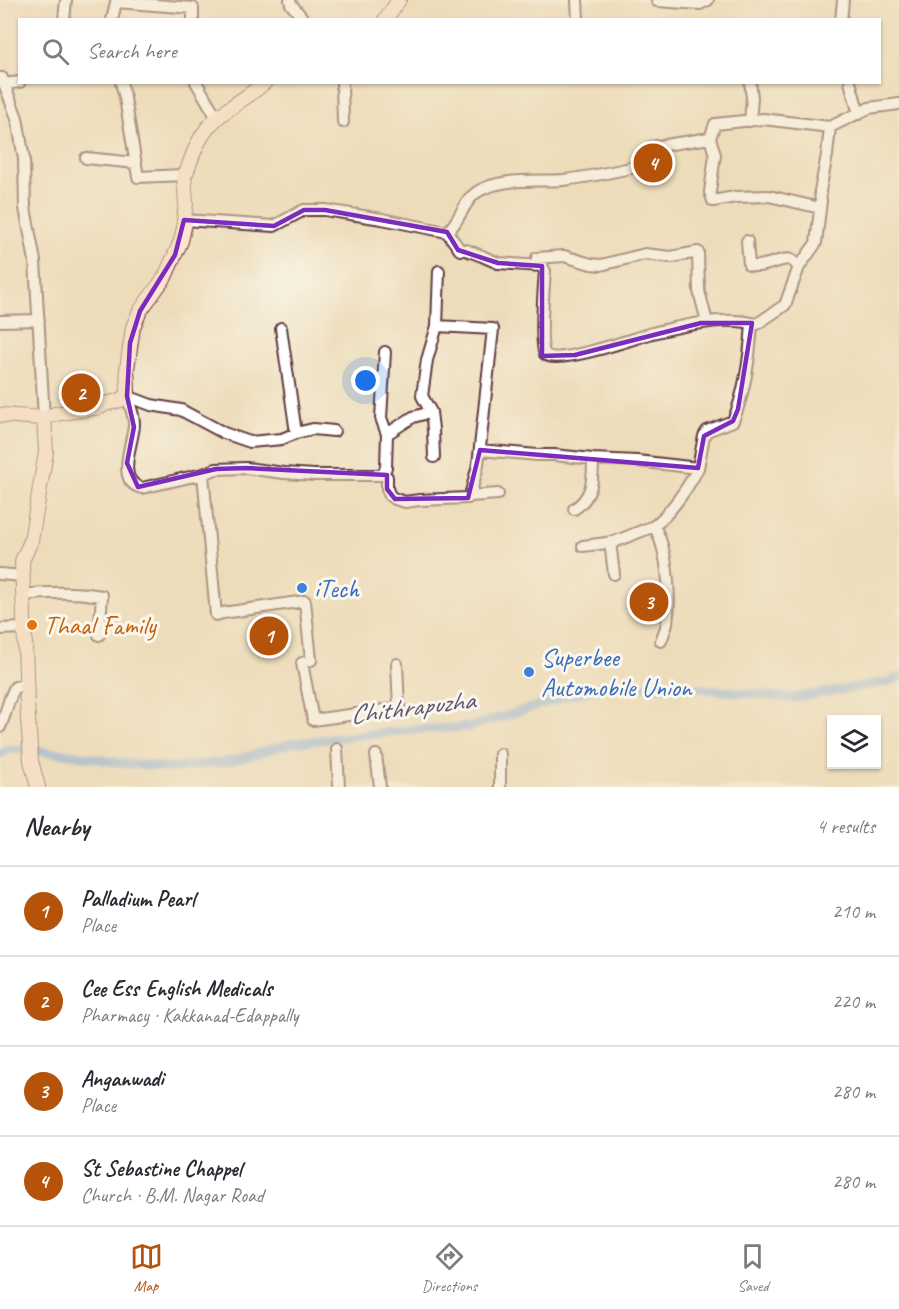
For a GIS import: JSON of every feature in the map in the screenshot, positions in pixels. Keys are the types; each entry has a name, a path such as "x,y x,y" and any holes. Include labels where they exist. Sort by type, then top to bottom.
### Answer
{"street":[{"path":"64,18 66,0"},
{"path":"291,0 291,4 302,18"},
{"path":"387,18 399,0"},
{"path":"577,0 578,18"},
{"path":"657,1 700,4 708,0"},
{"path":"841,18 843,0"},
{"path":"112,18 116,2 193,8 193,18"},
{"path":"18,82 2,81 17,118 24,159 25,208 35,261 46,452 31,541 22,561 31,761 38,787"},
{"path":"122,84 138,177 184,175"},
{"path":"197,84 217,118"},
{"path":"262,84 217,118 205,130 184,175 186,203 181,241 165,277 140,311 133,327 127,369 127,396 134,426 127,463 129,476 134,484 142,488 216,469 246,468 314,475 383,475 387,477 387,489 390,496 405,502 498,494"},
{"path":"342,84 343,122"},
{"path":"750,84 752,98 750,121"},
{"path":"851,84 859,114"},
{"path":"820,208 769,196 735,196 713,201 710,192 715,155 710,138 715,124 763,119 830,127 869,108 899,104"},
{"path":"184,220 274,226 304,210 325,210 447,232 460,250 466,250 498,263 542,266 545,271 542,348 549,356 575,355 651,334 707,322 757,324 785,305 799,267 816,243 820,191 830,127"},
{"path":"447,232 476,193 489,187 506,183 564,180 649,164 652,147 710,138"},
{"path":"86,158 136,163"},
{"path":"747,241 749,265 765,266 785,259 792,260 799,267"},
{"path":"536,266 537,258 564,256 601,265 645,254 670,257 698,252 699,291 707,322"},
{"path":"434,457 431,412 422,396 427,360 436,326 439,271"},
{"path":"0,321 39,320"},
{"path":"583,546 623,539 661,522 698,468 707,431 733,421 738,409 751,348 752,323"},
{"path":"436,326 493,329 480,450 471,496"},
{"path":"281,328 296,433"},
{"path":"383,475 386,467 387,434 381,418 385,352"},
{"path":"0,415 44,418 55,414 100,407 127,396"},
{"path":"127,396 151,405 181,410 224,433 250,442 282,439 313,429 334,431"},
{"path":"387,434 413,417 431,412"},
{"path":"480,450 637,461 698,468"},
{"path":"574,509 582,504 592,484 592,459"},
{"path":"202,474 216,614 305,601 311,660 302,663 313,720 399,708 397,664"},
{"path":"654,526 663,550 669,598 667,625 661,640"},
{"path":"610,542 614,574"},
{"path":"0,574 23,576"},
{"path":"23,595 63,593 102,596 99,635"},
{"path":"0,628 24,628"},
{"path":"0,727 15,687 27,684"},
{"path":"336,749 339,787"},
{"path":"500,754 500,787"},
{"path":"376,755 380,787"}],"highlighted area":[{"path":"304,210 325,210 447,232 458,250 498,263 542,266 542,356 575,355 701,323 752,323 738,409 733,421 704,436 698,468 480,450 468,498 395,499 387,489 387,475 246,468 216,469 138,487 127,463 134,427 127,396 130,343 140,311 175,255 184,220 274,226"}],"waterway":[{"name":"Chithrapuzha","path":"0,754 10,749 70,754 121,763 171,768 232,761 292,743 408,730 469,727 601,686 696,688 793,698 887,682 899,677"}],"place":[{"name":"St Sebastine Chappel","path":"653,163"},
{"name":"Cee Ess English Medicals","path":"81,393"},
{"name":"iTech","path":"302,588"},
{"name":"Anganwadi","path":"649,602"},
{"name":"Thaal Family","path":"32,625"},
{"name":"Palladium Pearl","path":"269,636"},
{"name":"Superbee Automobile Union","path":"529,672"}]}
